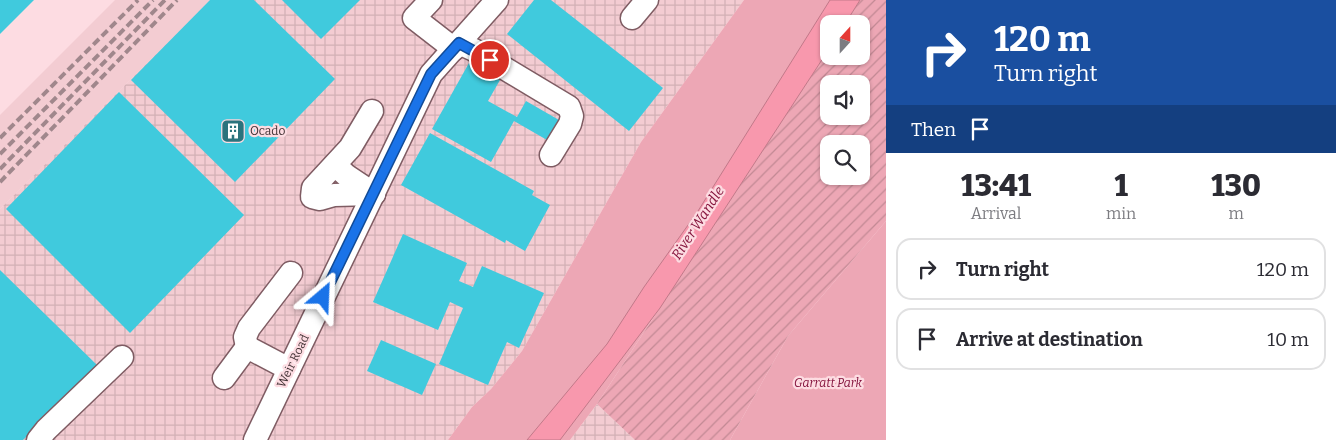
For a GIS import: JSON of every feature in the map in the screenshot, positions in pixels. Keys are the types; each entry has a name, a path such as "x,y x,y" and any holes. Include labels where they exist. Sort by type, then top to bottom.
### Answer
{"lane":[{"path":"431,0 414,18 456,46 474,50 568,107 572,116 570,124 551,155"},
{"name":"Weir Road","path":"256,440 431,74 497,0"},
{"path":"632,18 647,0"},
{"path":"372,110 350,148 313,188 312,197 320,199 334,195 374,194"},
{"path":"335,165 347,176 374,194"},
{"path":"224,378 247,347 245,337 249,328 290,273"},
{"path":"247,347 289,369"},
{"path":"38,440 122,357"}],"shaded area":[{"path":"115,0 211,0 0,209 0,115"},
{"path":"211,0 744,0 641,142 522,351 491,389 472,407 448,440 0,440 0,209"},
{"path":"597,404 635,440 570,440"}],"green space":[{"path":"744,0 860,0 851,15 820,15 820,63 597,404 570,440 448,440 472,407 491,389 522,351 641,142"},
{"path":"860,0 886,0 886,221 788,336 730,440 635,440 597,404 820,63 820,65 870,65 870,15 851,15"},
{"name":"Garratt Park","path":"886,221 886,440 730,440 788,336"}],"water":[{"path":"830,0 860,0 851,15 821,15"},
{"name":"River Wandle","path":"820,16 820,63 660,308 560,440 527,440 607,344 644,287 698,211"}],"building":[{"path":"0,0 34,0 0,34"},
{"name":"Ocado","path":"210,0 254,0 335,79 235,182 131,80"},
{"path":"282,0 360,0 321,39"},
{"path":"534,0 551,0 663,88 629,131 507,34"},
{"path":"469,63 500,80 488,101 517,117 526,101 559,120 547,140 514,121 491,162 432,129"},
{"path":"119,92 244,215 130,333 6,209"},
{"path":"430,133 534,191 532,195 550,205 525,251 506,240 505,243 401,185"},
{"path":"403,234 467,263 459,281 473,287 482,266 544,293 519,348 507,342 488,385 439,364 463,308 450,302 438,330 373,302"},
{"path":"0,270 97,365 23,440 0,440"},
{"path":"381,340 436,364 422,395 367,371"}],"railway":[{"path":"0,138 138,0"},
{"path":"0,154 153,0"},
{"path":"0,169 165,0"},
{"path":"0,182 177,0"}],"place":[{"name":"Ocado","path":"233,131"}],"route":[{"path":"323,297 431,74 459,43 490,60"}]}
